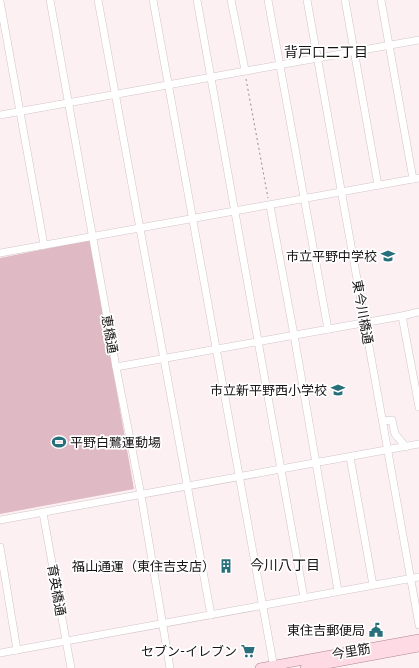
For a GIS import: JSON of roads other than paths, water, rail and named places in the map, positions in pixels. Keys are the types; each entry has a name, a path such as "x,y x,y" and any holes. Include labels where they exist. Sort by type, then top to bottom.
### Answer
{"main road":[{"name":"今里筋","path":"260,668 274,667 419,639"},
{"name":"今里筋","path":"305,668 419,647"}],"street":[{"name":"恵橋通","path":"50,0 116,367 141,495 170,668"},
{"path":"98,0 211,615"},
{"path":"153,0 218,349 239,477 274,667"},
{"path":"197,0 304,598"},
{"path":"231,0 244,70"},
{"path":"268,0 303,199 328,329"},
{"name":"東今川橋通","path":"307,0 419,625"},
{"path":"345,0 378,185"},
{"path":"0,254 93,236 270,206 416,178 381,0"},
{"path":"0,1 44,246"},
{"path":"0,115 244,70 419,40"},
{"path":"270,206 294,335 338,592"},
{"path":"116,367 419,312"},
{"path":"402,316 419,408"},
{"path":"383,421 392,420 395,434 406,447"},
{"path":"0,520 419,444"},
{"path":"350,457 373,585"},
{"name":"育英橋通","path":"43,513 71,668"},
{"path":"0,547 17,650"},
{"path":"0,653 419,577"}],"place":[{"name":"市立平野中学校","path":"388,256"},
{"name":"市立新平野西小学校","path":"338,390"},
{"name":"平野白鷺運動場","path":"59,442"},
{"name":"福山通運（東住吉支店）","path":"226,566"},
{"name":"東住吉郵便局","path":"376,630"},
{"name":"セブン-イレブン","path":"248,651"}],"district":[{"name":"背戸口二丁目","path":"326,52"},
{"name":"今川八丁目","path":"285,565"}]}
